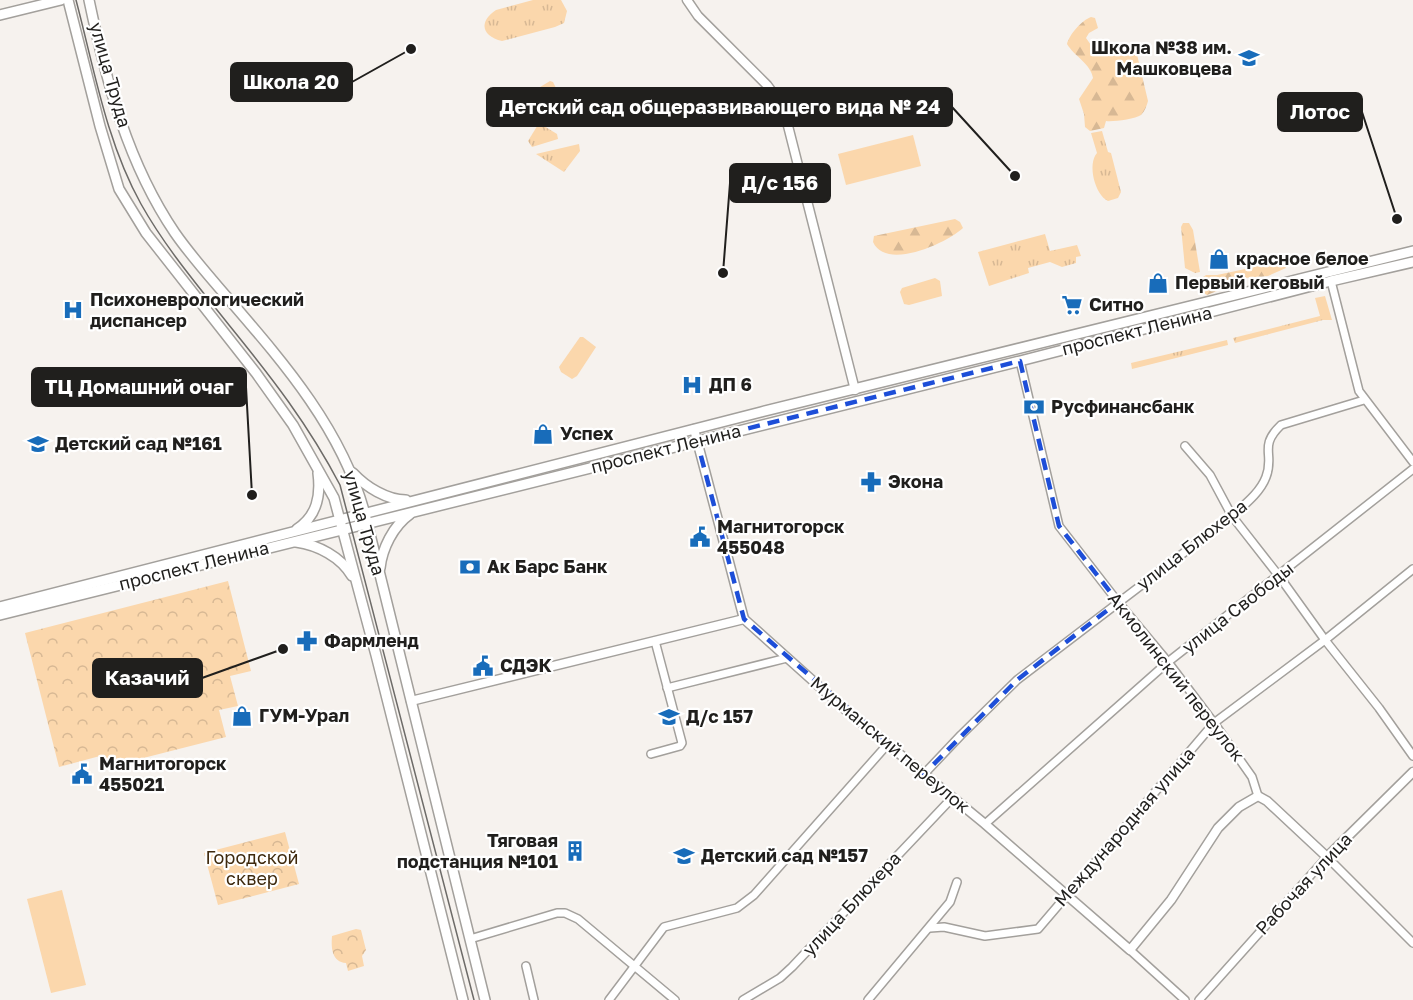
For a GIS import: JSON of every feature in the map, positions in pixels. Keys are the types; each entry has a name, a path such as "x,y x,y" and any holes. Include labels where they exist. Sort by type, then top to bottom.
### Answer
{"main road":[{"path":"0,15 61,0"},
{"name":"улица Труда","path":"68,0 100,126 119,189 146,233 256,373 293,425 334,498 463,1000"},
{"name":"улица Труда","path":"89,0 116,111 156,203 176,234 273,351 321,415 351,472 366,519 485,1000"},
{"name":"проспект Ленина","path":"0,608 366,519 422,510 1020,361 1413,251"},
{"name":"проспект Ленина","path":"366,519 417,500 694,429 1330,276 1413,262"},
{"path":"855,390 857,402"},
{"path":"318,468 321,490 318,503 304,524 290,537 334,557 347,567 358,586"},
{"path":"351,472 379,493 399,500 417,500"},
{"path":"379,574 385,549 400,523 408,515 422,510"},
{"name":"проспект Ленина","path":"0,615 290,537"}],"street":[{"path":"687,0 698,16 767,85 785,114 855,390"},
{"path":"1330,276 1359,391 1413,462"},
{"name":"Акмолинский переулок","path":"1020,361 1059,526 1214,723 1252,777 1258,796 1274,807 1327,857 1413,943"},
{"name":"улица Блюхера","path":"924,774 1017,680 1232,516 1259,490 1266,479 1268,469 1268,443 1273,433 1281,425 1364,400"},
{"path":"411,701 744,619 694,429"},
{"path":"1185,446 1210,474 1232,516 1413,756"},
{"name":"улица Свободы","path":"985,824 1168,662 1413,469"},
{"name":"Международная улица","path":"930,928 944,927 985,936 1038,928 1214,723 1325,640 1413,569"},
{"name":"Мурманский переулок","path":"744,619 887,745 985,824 1185,1000"},
{"path":"651,754 680,746 682,743 655,641"},
{"path":"667,688 787,658"},
{"path":"609,1000 664,927 737,908 749,899 887,745"},
{"name":"Рабочая улица","path":"1199,1000 1327,857 1413,772"},
{"path":"1130,950 1171,900 1218,828 1239,807 1258,796"},
{"name":"улица Блюхера","path":"743,1000 780,978 792,967 952,798"},
{"path":"868,1000 950,902 957,882"},
{"path":"470,939 557,913 565,913 578,919 675,1000"},
{"path":"526,966 534,1000"}],"highlighted area":[{"path":"1020,361 1059,526 1118,602 1017,680 924,774 744,619 697,441"}],"green space":[{"path":"533,0 561,0 567,11 564,23 502,41 490,36 485,24 490,15 496,10"},
{"path":"1091,17 1095,18 1098,28 1089,33 1086,38 1096,52 1119,50 1132,44 1135,46 1148,101 1141,115 1124,120 1106,121 1104,128 1090,131 1085,127 1079,99 1093,78 1092,73 1067,44 1076,28"},
{"path":"550,81 556,88 542,110 537,111 528,103 527,95"},
{"path":"539,123 557,134 558,139 532,147 528,141"},
{"path":"1102,131 1108,152 1111,153 1121,192 1118,198 1108,201 1099,193 1093,171 1094,158 1097,153 1091,133"},
{"path":"913,135 921,166 846,185 838,154"},
{"path":"579,144 580,151 564,172 536,154"},
{"path":"955,219 963,228 944,241 917,252 890,254 880,250 873,242 874,236"},
{"path":"1183,223 1189,223 1193,230 1200,272 1195,273 1185,268 1181,227"},
{"path":"1045,234 1050,251 1077,245 1081,256 1076,257 1076,263 1062,267 1050,262 1028,268 1029,273 989,286 978,252"},
{"path":"1282,261 1286,264 1286,268 1268,276 1245,278 1223,285 1217,291 1207,295 1198,289 1199,280 1206,275 1217,275"},
{"path":"935,278 940,281 942,296 909,305 904,304 900,292 902,288"},
{"path":"1325,296 1332,320 1323,320 1235,343 1233,338 1320,316 1315,298"},
{"path":"580,337 596,347 577,376 572,379 561,372 559,367"},
{"path":"1227,340 1228,345 1132,369 1131,363"},
{"path":"228,581 251,671 230,676 238,706 219,710 226,737 104,768 100,756 59,767 25,633"},
{"name":"Городской сквер","path":"285,832 299,884 218,905 204,853"},
{"path":"62,890 86,985 51,993 27,899"},
{"path":"356,929 361,930 366,950 362,956 364,966 348,971 346,963 338,960 333,954 332,936"}],"tram line":[{"path":"76,0 110,130 141,204 182,266 289,402 340,485 474,1000"}],"place":[{"name":"Школа 20","path":"411,49"},
{"name":"Школа №38 им. Машковцева","path":"1249,58"},
{"name":"Детский сад общеразвивающего вида № 24","path":"1015,176"},
{"name":"Лотос","path":"1397,219"},
{"name":"красное белое","path":"1219,259"},
{"name":"Д/с 156","path":"723,273"},
{"name":"Первый кеговый","path":"1158,283"},
{"name":"Ситно","path":"1072,305"},
{"name":"Психоневрологический диспансер","path":"73,310"},
{"name":"ДП 6","path":"692,385"},
{"name":"Русфинансбанк","path":"1034,407"},
{"name":"Успех","path":"543,434"},
{"name":"Детский сад №161","path":"38,444"},
{"name":"Экона","path":"871,482"},
{"name":"ТЦ Домашний очаг","path":"252,495"},
{"name":"Магнитогорск 455048","path":"700,537"},
{"name":"Ак Барс Банк","path":"470,567"},
{"name":"Фармленд","path":"307,641"},
{"name":"Казачий","path":"283,649"},
{"name":"СДЭК","path":"483,666"},
{"name":"ГУМ-Урал","path":"242,716"},
{"name":"Д/с 157","path":"669,717"},
{"name":"Магнитогорск 455021","path":"82,774"},
{"name":"Тяговая подстанция №101","path":"575,851"},
{"name":"Детский сад №157","path":"684,856"}]}
